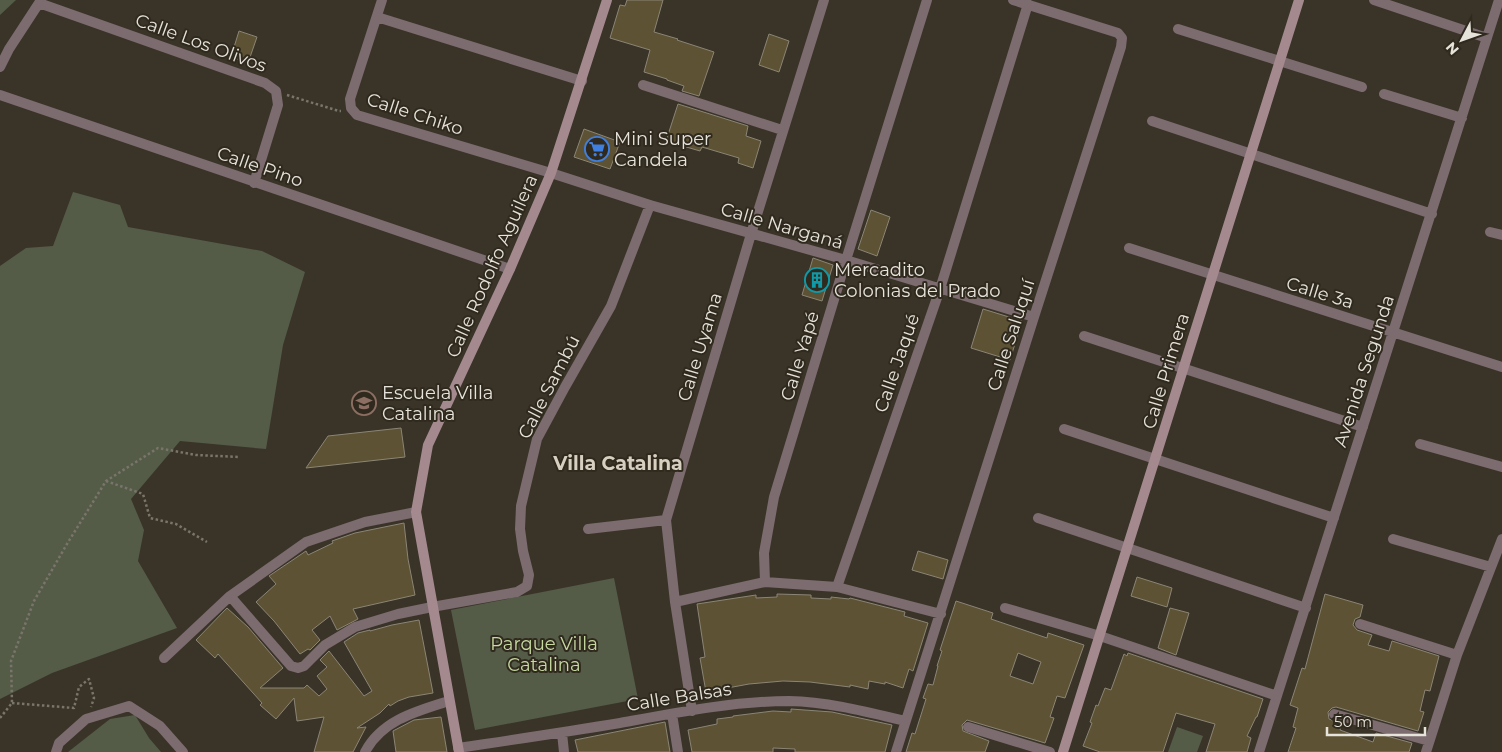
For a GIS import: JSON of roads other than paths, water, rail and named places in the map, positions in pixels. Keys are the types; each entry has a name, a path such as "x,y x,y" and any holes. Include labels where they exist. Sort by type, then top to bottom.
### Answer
{"street":[{"name":"Calle Chiko","path":"382,0 350,99 351,108 357,115 551,173"},
{"name":"Calle Rodolfo Aguilera","path":"458,750 416,512 428,445 510,269 551,173 607,0"},
{"name":"Calle Uyama","path":"692,711 675,602 666,520 750,234 824,0"},
{"name":"Calle Yapé","path":"765,582 764,553 774,497 928,0"},
{"name":"Calle Saluquí","path":"896,752 1122,46 1122,38 1118,33 1013,0"},
{"name":"Calle Primera","path":"1063,752 1299,0"},
{"path":"1374,0 1488,38"},
{"name":"Avenida Segunda","path":"1259,752 1500,0"},
{"path":"0,67 9,49 40,2"},
{"name":"Calle Los Olivos","path":"40,2 265,83 276,91 278,105 254,182"},
{"name":"Calle Jaqué","path":"838,587 940,289 1028,4"},
{"path":"377,17 582,81"},
{"path":"1178,29 1362,87"},
{"path":"643,85 782,130"},
{"path":"1384,94 1462,118"},
{"name":"Calle Pino","path":"0,95 510,269"},
{"path":"1152,121 1432,214"},
{"name":"Calle Narganá","path":"551,173 650,205 846,260 1034,316"},
{"name":"Calle Sambú","path":"432,607 517,592 527,586 529,575 520,529 521,506 538,439 564,387 611,306 650,205"},
{"path":"1490,232 1502,235"},
{"name":"Calle 3a","path":"1129,248 1392,333 1502,366"},
{"path":"1084,336 1363,427"},
{"path":"1064,429 1334,518"},
{"path":"1420,444 1502,467"},
{"path":"164,658 230,596 306,542 365,522 416,512"},
{"path":"1038,518 1306,608"},
{"path":"588,529 666,520"},
{"path":"1426,752 1457,655 1502,538"},
{"path":"1393,539 1492,567"},
{"path":"675,602 765,582 838,587 941,614"},
{"path":"230,596 291,666 298,668 304,666 325,645 355,628 398,614 432,607"},
{"path":"1005,608 1100,636 1277,696"},
{"path":"1360,624 1457,655"},
{"path":"365,752 378,734 392,722 406,715 449,701"},
{"name":"Calle Balsas","path":"458,750 692,711 789,701 848,707 905,722"},
{"path":"56,752 59,743 86,719 129,706 160,726 183,752"},
{"path":"672,714 678,752"},
{"path":"1334,714 1429,741"},
{"path":"968,727 1050,752"},
{"path":"562,733 564,752"}],"place":[{"name":"Mini Super Candela","path":"597,149"},
{"name":"Mercadito Colonias del Prado","path":"817,280"},
{"name":"Escuela Villa Catalina","path":"364,403"}],"district":[{"name":"Villa Catalina","path":"618,463"}],"park label":[{"name":"Parque Villa Catalina","path":"544,654"}]}
